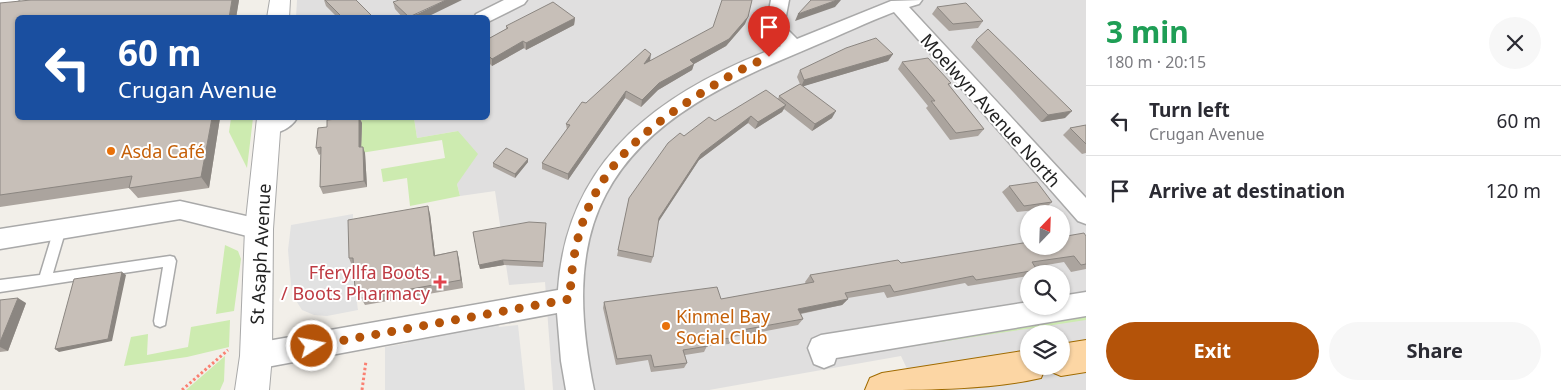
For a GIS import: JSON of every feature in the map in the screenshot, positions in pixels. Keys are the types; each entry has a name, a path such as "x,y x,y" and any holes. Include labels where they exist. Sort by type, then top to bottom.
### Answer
{"main road":[{"path":"1070,359 1086,356"},
{"path":"882,390 1020,367"}],"street":[{"path":"278,15 280,0"},
{"path":"488,15 518,0"},
{"path":"780,0 774,23 777,32 794,47"},
{"path":"580,390 574,364 570,299 575,245 591,199 612,165 636,140 655,124 717,83 757,62 905,3"},
{"name":"Moelwyn Avenue North","path":"905,3 1086,214"},
{"name":"St Asaph Avenue","path":"252,390 256,356 259,229 275,121"},
{"path":"0,239 180,210 259,229"},
{"path":"256,356 570,299"},
{"path":"824,355 821,348 1086,304"}],"lane":[{"path":"0,2 15,0"},
{"path":"45,279 60,229"},
{"path":"0,286 170,261 160,321"}],"path":[{"path":"182,390 257,325"}],"shaded area":[{"path":"297,0 1086,0 1086,390 917,390 901,356 709,390 553,390 545,282 509,285 495,191 460,196 457,184 458,131 417,138 414,120 490,120 490,15 296,15"},
{"path":"353,214 352,266 358,310 327,316 314,315 302,310 293,296 291,285 288,250 291,225"},
{"path":"495,312 499,327 518,325 525,390 385,390 385,347 408,343 407,329"}],"green space":[{"path":"231,120 253,120 247,168 229,132"},
{"path":"361,120 414,120 417,138 458,131 478,154 457,184 460,196 410,206 407,178 383,182 381,169 445,158 442,140 361,153"},
{"path":"225,245 238,251 241,259 234,311 216,314"},
{"path":"1086,310 1086,320 1053,325 1020,325 1020,330 834,358 839,351 1056,315 1070,315 1070,313"},
{"path":"230,320 229,347 187,357 124,366 131,337 148,334 147,355 188,347 191,327"},
{"path":"225,356 224,381 220,390 186,390"}],"building":[{"path":"31,0 232,0 230,15 15,15 15,120 212,120 201,177 129,188 132,176 0,195 0,3"},
{"path":"325,0 356,0 371,15 340,15"},
{"path":"399,0 446,0 413,15 407,15 393,2"},
{"path":"722,0 752,0 748,17 729,39 690,60 694,64 659,83 642,100 626,91 568,174 542,163 570,125 566,124 582,102 586,103 645,49 651,54 644,64 713,27"},
{"path":"811,0 837,0 798,14"},
{"path":"553,2 575,18 526,43 523,41 492,59 490,57 490,38 508,28 506,26"},
{"path":"966,3 983,21 953,24 937,7"},
{"path":"988,29 1072,111 1048,115 976,40"},
{"path":"876,38 893,54 804,80 800,70 846,48"},
{"path":"928,58 951,83 948,84 984,129 956,133 931,101 935,101 902,62"},
{"path":"800,84 836,111 815,124 779,96"},
{"path":"766,90 786,105 758,122 751,116 701,154 659,218 653,257 618,250 629,198 668,143 680,133 684,136 709,117 715,121"},
{"path":"327,120 359,120 359,147 363,147 364,181 320,187 321,147 316,148 318,128 327,127"},
{"path":"1086,125 1086,144 1070,128"},
{"path":"506,148 528,159 515,174 493,163"},
{"path":"1037,182 1052,202 1023,205 1009,186"},
{"path":"428,206 434,256 457,251 461,280 361,298 360,288 355,289 353,258 349,258 348,220"},
{"path":"529,222 546,223 543,262 503,260 479,265 473,232"},
{"path":"1084,233 1086,236 1086,264 1081,265 1074,256 1032,262 1034,265 1020,265 1020,273 976,280 973,276 894,292 890,285 845,293 848,299 798,309 803,319 731,332 733,338 706,340 708,346 683,350 687,363 654,367 651,355 617,359 604,302 717,287 721,299 814,282 810,275 898,260 901,263 1020,243 1020,255 1070,255 1070,235"},
{"path":"122,272 108,339 55,349 74,279"},
{"path":"18,298 0,342 0,300"}],"place":[{"name":"Asda Café","path":"111,151"},
{"name":"Fferyllfa Boots / Boots Pharmacy","path":"440,282"},
{"name":"Kinmel Bay Social Club","path":"666,326"}],"route":[{"path":"312,346 570,299 575,245 591,199 612,165 636,140 661,119 717,83 769,57"}]}
